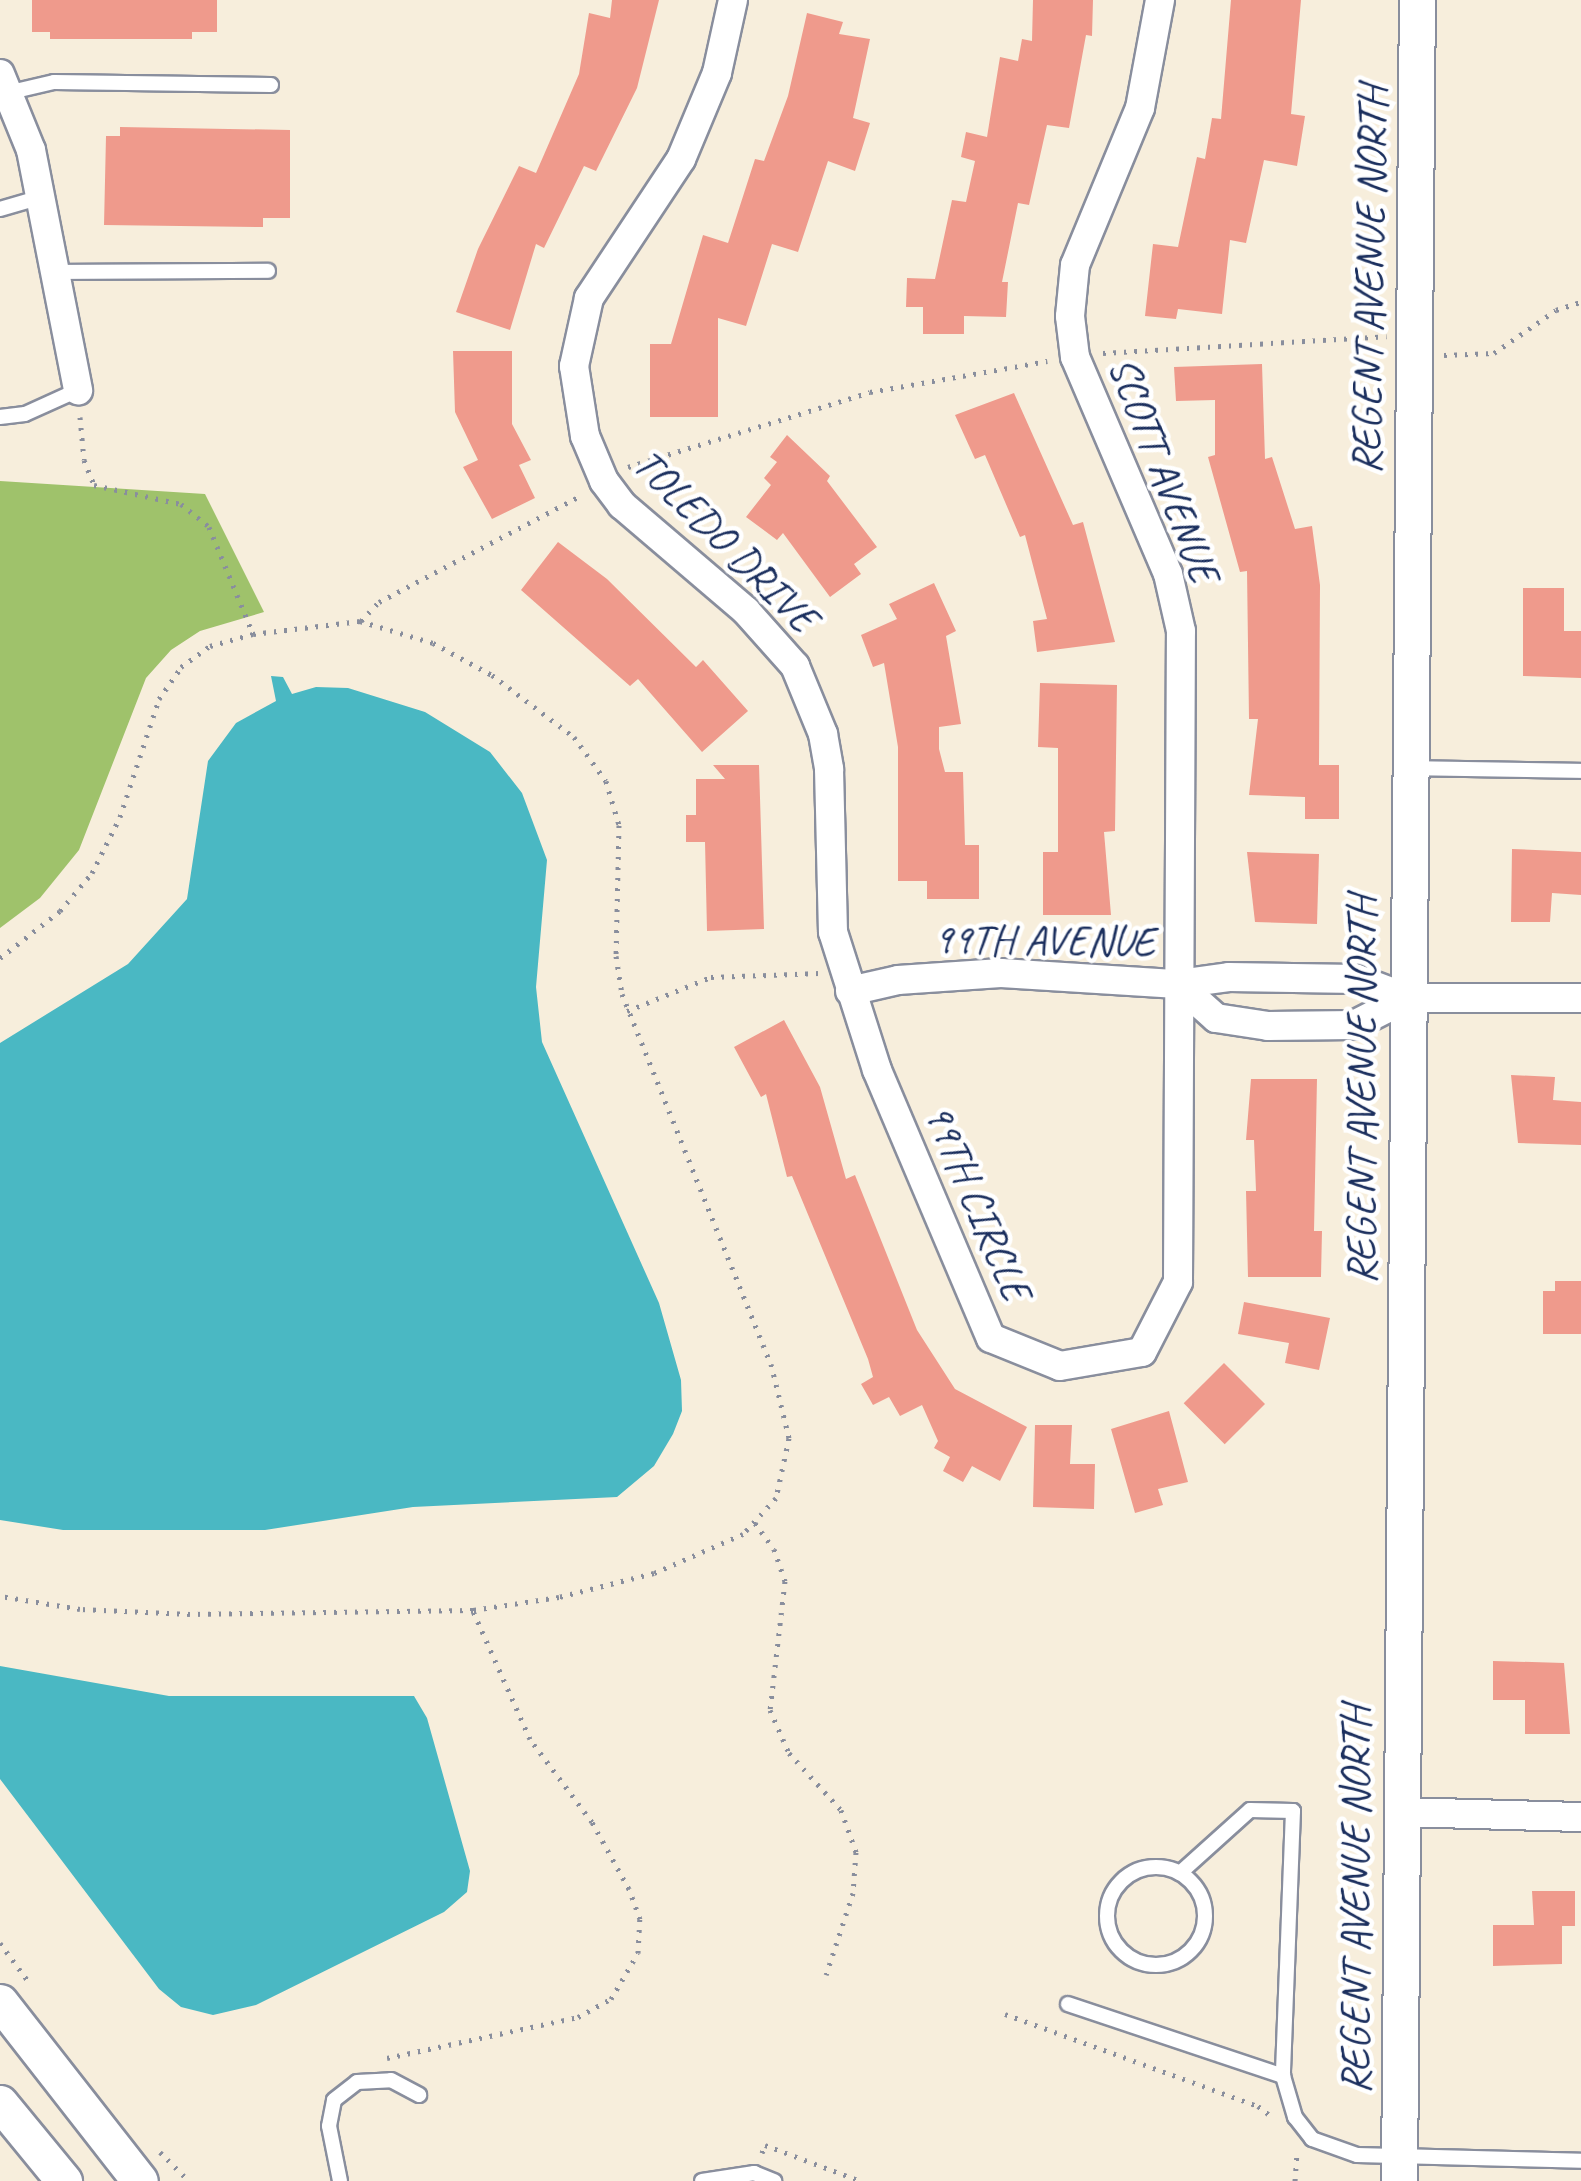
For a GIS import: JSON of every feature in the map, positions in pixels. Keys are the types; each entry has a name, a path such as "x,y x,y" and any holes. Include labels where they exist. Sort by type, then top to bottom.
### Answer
{"street":[{"name":"TOLEDO DRIVE","path":"732,0 717,73 680,159 589,298 574,366 576,400 604,482 655,538 774,637 810,697 829,769 829,894 846,980"},
{"name":"SCOTT AVENUE","path":"1160,0 1140,108 1074,265 1070,316 1075,356 1168,574 1180,631 1178,984"},
{"name":"REGENT AVENUE NORTH","path":"1399,2170 1418,0"},
{"path":"6,83 41,197 78,390"},
{"name":"99TH AVENUE","path":"846,980 1001,972 1178,984 1229,977 1357,979 1408,998"},
{"name":"99TH CIRCLE","path":"846,980 992,1338 1060,1366 1142,1352 1178,1282 1178,984"},
{"name":"99TH AVENUE","path":"1178,984 1216,1018 1268,1026 1354,1025 1408,998"},
{"path":"1408,998 1581,998"},
{"path":"1401,1812 1581,1816"},
{"path":"0,2002 140,2181"},
{"path":"0,2103 64,2181"}],"lane":[{"path":"6,83 271,85"},
{"path":"0,209 41,197"},
{"path":"56,272 268,271"},
{"path":"0,418 78,390"},
{"path":"1410,768 1581,771"},
{"path":"1180,1873 1250,1810 1293,1811 1283,2076 1295,2117 1312,2140 1399,2170 1581,2161"},
{"path":"1166,1867 1180,1873 1206,1911 1199,1942 1174,1962 1157,1966 1125,1955 1107,1927 1111,1894 1134,1871 1166,1867"},
{"path":"1068,2004 1283,2076"},
{"path":"340,2181 329,2126 334,2100 357,2082 391,2080 419,2095"},
{"path":"702,2181 754,2174 774,2181"}],"path":[{"path":"1094,354 1260,339 1414,345 1494,353 1556,310 1581,302"},
{"path":"620,471 870,392 1054,360"},
{"path":"78,390 88,476 106,490 195,512 222,555 252,634"},
{"path":"360,622 379,602 586,493"},
{"path":"0,958 60,911 92,873 120,817 148,722 167,684 210,646 252,634 360,622 434,643 492,675 594,757 619,825 616,956 627,1011 787,1418 783,1478 755,1524 704,1555 654,1573 473,1610 172,1614 0,1596"},
{"path":"627,1011 710,977 846,980"},
{"path":"755,1524 785,1580 770,1710 789,1752 841,1810 856,1852 854,1894 826,1974"},
{"path":"382,2059 578,2018 611,1998 638,1953 640,1919 628,1889 592,1822 530,1739 473,1610"},
{"path":"1006,2014 1258,2106 1277,2127"},
{"path":"1295,2151 1295,2181"}],"green space":[{"path":"0,481 205,494 264,612 200,631 171,650 146,678 79,850 40,898 0,928"}],"water":[{"path":"271,676 283,677 292,694 316,687 348,688 425,712 490,752 522,793 547,860 536,987 542,1042 659,1303 681,1380 682,1411 673,1434 654,1466 617,1497 413,1507 265,1530 63,1530 0,1520 0,1043 128,964 187,899 208,761 236,723 276,701"},
{"path":"0,1666 169,1696 414,1696 427,1718 470,1871 467,1892 444,1912 256,2005 213,2015 181,2007 159,1989 0,1779"}],"building":[{"path":"32,0 217,0 217,32 192,32 192,39 50,39 50,32 32,32"},
{"path":"612,0 659,0 637,88 596,171 584,166 544,248 536,244 510,330 456,312 478,249 519,166 536,173 579,74 589,13 610,18"},
{"path":"1033,0 1093,0 1092,36 1086,35 1069,128 1047,125 1029,205 1018,203 1002,282 1008,282 1006,317 964,316 964,334 923,334 923,307 906,307 907,278 935,279 952,200 966,202 975,161 961,157 966,132 987,137 1000,57 1018,61 1022,39 1032,41"},
{"path":"1231,0 1301,0 1291,114 1305,116 1297,166 1264,160 1246,243 1230,240 1222,314 1178,309 1176,319 1145,316 1153,244 1178,247 1197,157 1205,159 1212,118 1221,119"},
{"path":"807,13 843,22 839,34 870,39 853,118 870,123 855,171 828,161 798,252 772,244 746,326 718,318 718,417 650,417 650,344 671,344 703,235 728,243 755,159 764,161 788,96"},
{"path":"120,127 290,130 290,218 263,218 263,227 104,225 106,136 120,136"},
{"path":"453,351 512,351 512,424 531,460 519,465 535,498 492,519 463,467 478,460 455,412"},
{"path":"1262,364 1265,459 1272,457 1295,529 1312,526 1320,585 1319,765 1339,765 1339,819 1305,819 1305,797 1249,795 1258,719 1249,719 1247,571 1240,572 1208,457 1215,455 1215,400 1176,401 1174,367"},
{"path":"1014,393 1073,525 1083,522 1115,642 1037,652 1033,621 1047,619 1025,535 1020,537 985,455 975,459 955,415"},
{"path":"787,435 830,476 827,481 877,547 854,564 861,574 830,597 783,533 777,540 746,517 771,485 764,478 777,462 770,457"},
{"path":"558,542 607,579 696,667 703,660 748,711 702,752 638,679 630,686 521,590"},
{"path":"934,583 956,631 946,636 961,724 939,727 939,749 945,772 963,772 965,845 979,845 979,899 927,899 927,881 898,881 898,747 884,663 873,667 861,635 897,619 889,604"},
{"path":"1523,588 1564,588 1564,631 1581,631 1581,678 1523,676"},
{"path":"1040,683 1117,685 1115,831 1104,832 1111,915 1043,915 1043,852 1058,852 1058,748 1038,747"},
{"path":"713,765 759,765 764,929 707,931 705,842 686,842 686,815 696,815 696,779 725,779"},
{"path":"1512,849 1581,852 1581,895 1552,893 1550,922 1511,922"},
{"path":"1247,852 1319,854 1317,924 1255,922"},
{"path":"784,1020 820,1087 846,1179 855,1175 917,1330 955,1389 1027,1427 1000,1481 972,1466 963,1482 943,1471 950,1457 934,1448 938,1441 922,1405 900,1416 889,1397 873,1405 861,1384 873,1377 868,1359 792,1176 787,1177 766,1094 761,1097 734,1047"},
{"path":"1511,1075 1555,1077 1553,1100 1581,1102 1581,1145 1518,1143"},
{"path":"1251,1079 1317,1079 1314,1231 1322,1231 1321,1277 1248,1277 1246,1191 1256,1191 1254,1140 1246,1140"},
{"path":"1555,1281 1581,1281 1581,1334 1543,1334 1543,1291 1555,1291"},
{"path":"1244,1302 1330,1318 1319,1370 1285,1363 1289,1343 1238,1334"},
{"path":"1224,1363 1265,1404 1225,1444 1184,1403"},
{"path":"1169,1411 1188,1482 1158,1489 1163,1505 1135,1513 1111,1429"},
{"path":"1035,1425 1072,1425 1070,1464 1095,1464 1094,1509 1033,1507"},
{"path":"1493,1661 1564,1663 1570,1734 1525,1734 1525,1700 1493,1700"},
{"path":"1532,1891 1575,1891 1575,1926 1562,1926 1562,1964 1493,1966 1493,1925 1534,1925"}]}
